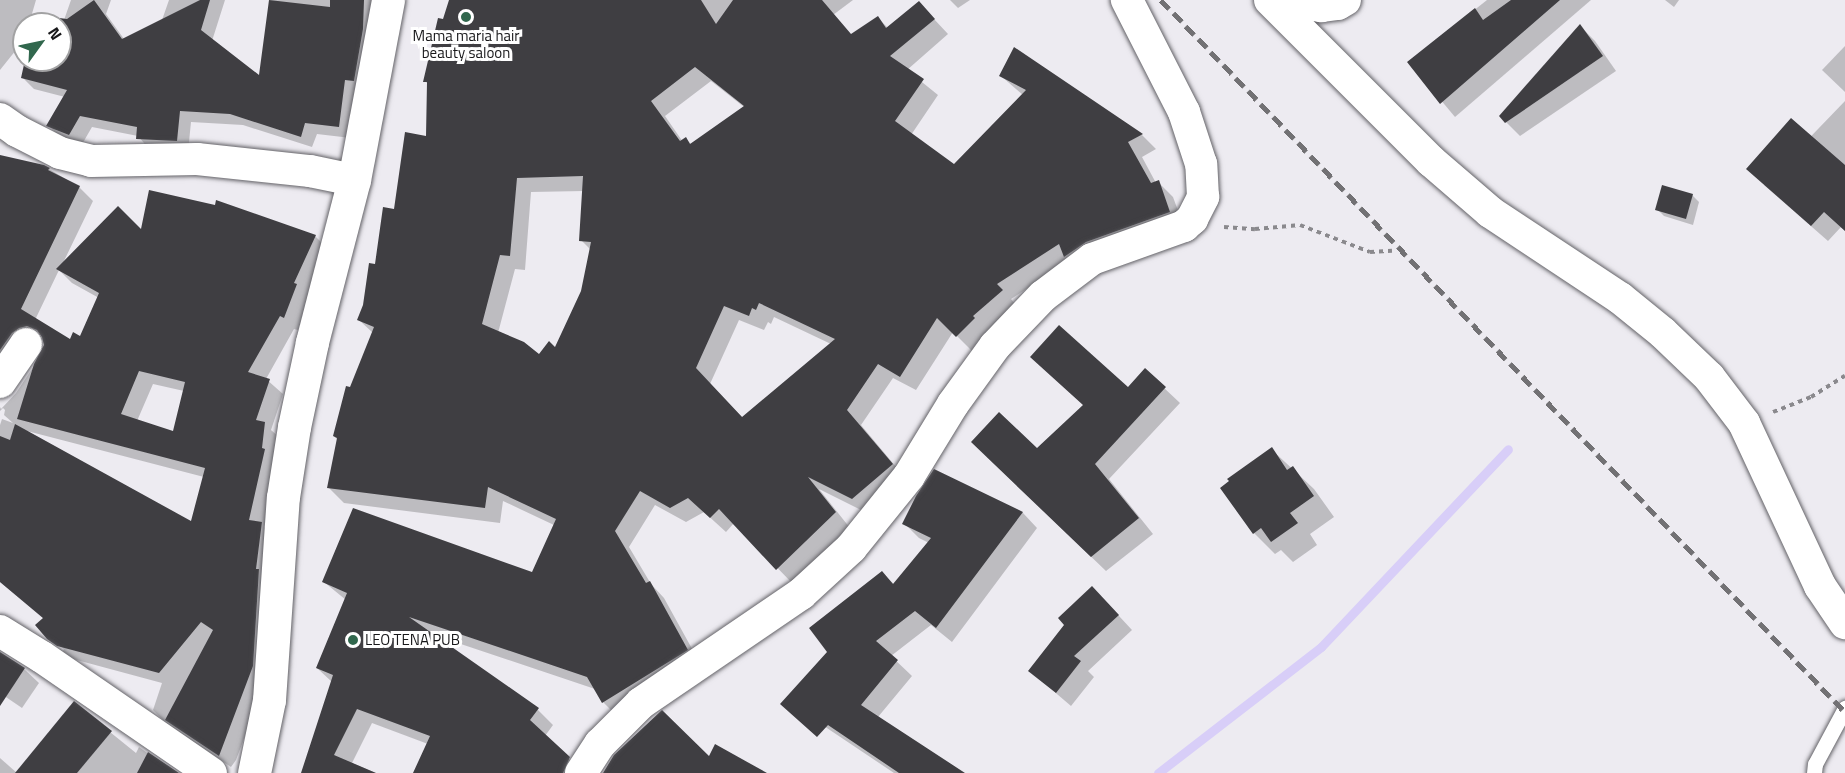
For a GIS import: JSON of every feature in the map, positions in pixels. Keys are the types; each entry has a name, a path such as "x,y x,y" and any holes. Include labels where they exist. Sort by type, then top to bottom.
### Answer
{"street":[{"path":"254,773 269,700 283,497 290,450 312,342 354,180 388,0"},
{"path":"581,773 600,744 641,704 801,594 851,548 909,476 953,404 995,346 1043,296 1092,260 1184,226 1199,208 1203,197 1201,164 1184,112 1126,0"},
{"path":"1270,0 1431,161 1490,212 1620,298 1663,333 1709,377 1744,423 1820,586 1845,623"},
{"path":"1289,0 1321,6 1338,4 1345,0"},
{"path":"0,119 17,131 60,153 91,162 208,159 310,171 354,180"},
{"path":"0,382 26,344"},
{"path":"0,631 42,657 211,773"}],"lane":[{"path":"1812,770 1845,708"}],"path":[{"path":"1184,226 1255,229 1300,225 1371,252 1392,251"},
{"path":"1744,423 1811,397 1845,376"}],"building":[{"path":"94,0 122,39 200,0 210,0 201,30 259,75 269,0 330,7 330,0 364,0 363,29 354,81 345,80 339,127 305,123 301,137 230,114 180,111 177,141 136,139 137,127 80,116 69,135 46,126 67,90 21,78 22,72 72,72 72,15"},
{"path":"449,0 701,0 716,24 733,0 822,0 851,34 878,16 886,28 919,1 935,19 890,56 924,79 895,121 954,164 1026,90 999,76 1014,47 1143,134 1128,142 1151,183 1159,180 1170,212 1086,242 1064,257 1059,244 997,284 1003,290 973,316 975,318 956,337 937,318 900,377 878,364 847,410 893,464 852,499 808,477 836,512 776,570 719,509 710,518 688,498 670,508 640,491 615,531 646,583 650,581 688,650 602,703 587,677 409,617 539,708 530,720 570,757 563,773 413,773 430,736 357,709 334,755 376,773 301,773 333,675 316,668 347,593 322,582 353,508 532,572 556,519 488,487 485,508 327,488 337,438 333,436 346,386 350,387 374,327 357,320 363,305 369,263 375,264 383,207 394,209 405,132 426,136 427,82 423,82 438,18 443,19","holes":["695,67 744,106 690,144 686,137 680,141 651,101","583,176 579,241 591,242 581,291 555,347 549,341 539,354 524,342 482,324 500,255 510,256 517,178","759,303 835,339 742,417 696,368 724,306 749,316 752,308 756,310"]},
{"path":"1511,0 1560,0 1440,104 1407,62 1475,8 1483,20"},
{"path":"1580,24 1603,56 1505,123 1499,116"},
{"path":"1791,118 1845,165 1845,231 1824,212 1811,226 1746,169"},
{"path":"0,155 44,165 50,168 48,170 80,186 21,309 70,339 73,332 80,336 99,293 56,269 118,206 141,229 149,190 215,205 216,200 316,235 294,283 297,284 284,318 280,316 248,372 270,379 256,420 265,422 262,448 265,449 249,520 262,522 256,569 259,569 253,666 219,756 165,720 213,630 201,622 159,673 57,646 47,639 35,625 43,618 0,582 0,436 10,440 15,424 191,521 205,468 17,419 34,364 44,345 42,337 37,330 27,326 19,328 12,333 0,350","holes":["139,371 185,382 173,431 121,414"]},
{"path":"1662,185 1693,194 1686,219 1655,210"},
{"path":"1059,325 1128,387 1145,368 1166,387 1095,464 1139,518 1091,557 971,442 999,412 1037,448 1083,405 1030,357"},
{"path":"1272,447 1287,470 1293,466 1314,496 1290,513 1298,523 1271,542 1261,528 1253,534 1220,488 1229,481 1227,479"},
{"path":"934,469 1023,512 936,628 915,611 876,641 898,660 861,705 965,773 899,773 828,725 817,737 780,704 827,652 809,628 882,571 893,584 931,538 902,524 916,496"},
{"path":"1092,586 1119,615 1074,656 1081,661 1056,693 1028,671 1064,625 1058,618"},
{"path":"0,652 25,668 0,706"},
{"path":"74,701 112,731 77,773 15,773"},
{"path":"662,710 709,756 715,744 767,773 603,773 614,755"},
{"path":"148,752 179,773 137,773"}],"waterway":[{"path":"1158,773 1321,647 1508,449"}],"railway":[{"path":"1161,0 1845,712"}],"place":[{"name":"Mama maria hair beauty saloon","path":"466,17"},
{"name":"LEO TENA PUB","path":"353,640"}]}
